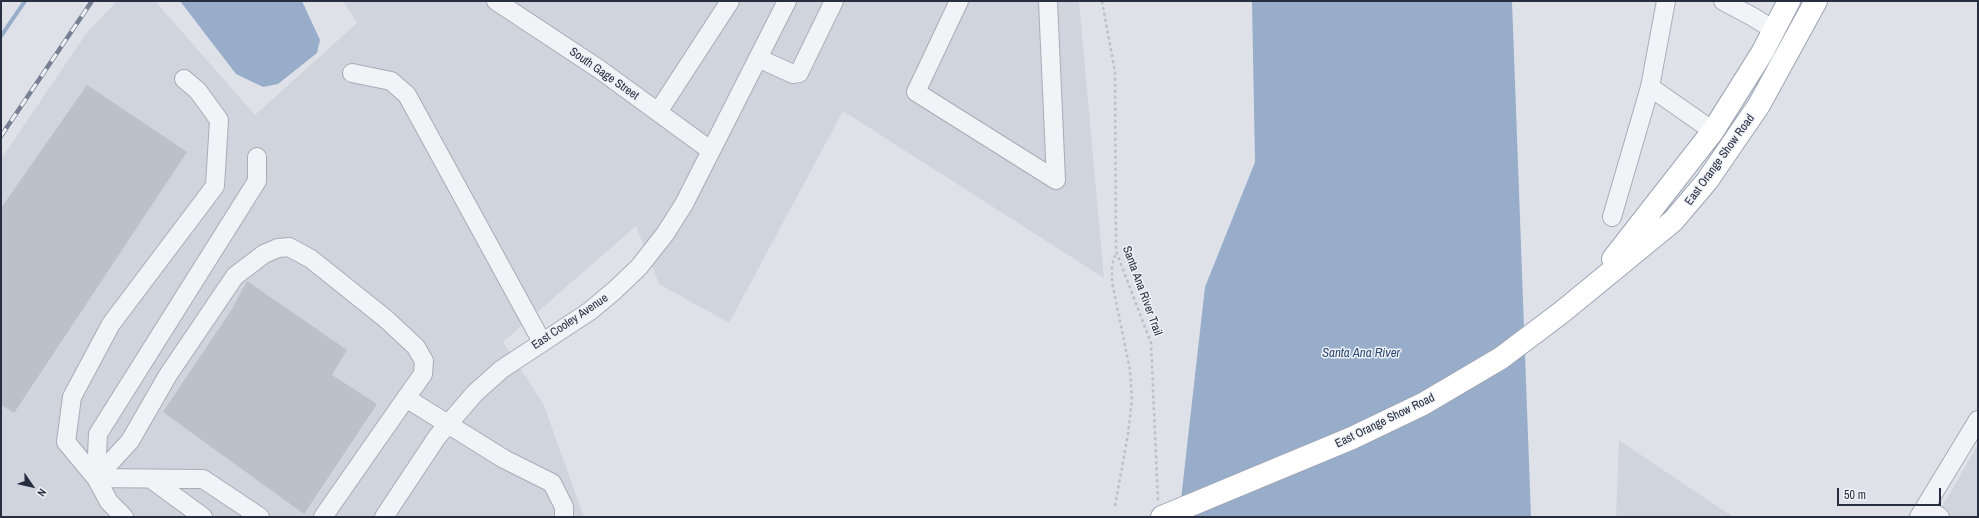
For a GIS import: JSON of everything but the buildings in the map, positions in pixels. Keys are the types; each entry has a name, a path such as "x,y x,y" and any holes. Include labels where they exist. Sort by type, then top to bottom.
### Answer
{"main road":[{"name":"East Orange Show Road","path":"1589,290 1713,131 1737,95 1774,30 1783,4"},
{"path":"1783,4 1812,10"},
{"name":"East Orange Show Road","path":"1160,513 1352,438 1423,404 1501,358 1538,332 1673,221 1707,181 1759,105 1812,10"}],"street":[{"name":"South Gage Street","path":"496,1 599,69 710,150"},
{"path":"658,112 730,1"},
{"name":"East Cooley Avenue","path":"384,517 448,424 475,393 502,369 590,311 616,290 639,267 665,234 684,204 710,150 787,1"},
{"path":"758,58 793,74 800,73 834,1"},
{"path":"959,1 916,92 1056,180 1048,1"},
{"path":"1612,217 1650,87 1666,1"},
{"path":"1723,1 1753,16 1774,30"},
{"path":"352,73 391,81 407,95 542,342"},
{"path":"124,517 109,502 96,478 66,442 72,397 111,324 215,186 219,120 198,91 184,79"},
{"path":"1650,87 1713,131"},
{"path":"96,478 98,434 257,181 257,157"},
{"path":"96,478 130,441 168,375 235,276 264,254 278,248 289,246 311,259 386,319 416,347 424,362 423,374 322,517"},
{"path":"406,398 504,460 552,483 564,507 564,517"},
{"path":"1940,517 1922,512 1978,420"},
{"path":"96,478 203,479 260,517"},
{"path":"151,479 203,517"}],"path":[{"name":"Santa Ana River Trail","path":"1102,1 1115,72 1116,251 1151,343 1160,513"},
{"path":"1115,506 1128,434 1132,400 1130,370 1112,282 1112,265 1116,251"}],"shaded area":[{"path":"117,1 155,1 255,115 357,23 343,1 1079,1 1104,278 843,111 729,323 659,284 636,226 503,342 543,403 584,517 1,517 1,159 88,31"},
{"path":"1619,440 1733,517 1616,517"},
{"path":"1978,445 1978,517 1936,517"}],"water":[{"path":"180,1 302,1 320,40 317,53 278,84 263,87 236,74"},
{"name":"Santa Ana River","path":"1252,1 1512,1 1531,517 1179,517 1205,287 1255,162"}],"waterway":[{"path":"1,36 25,1"}],"railway":[{"path":"1,136 92,1"}]}
